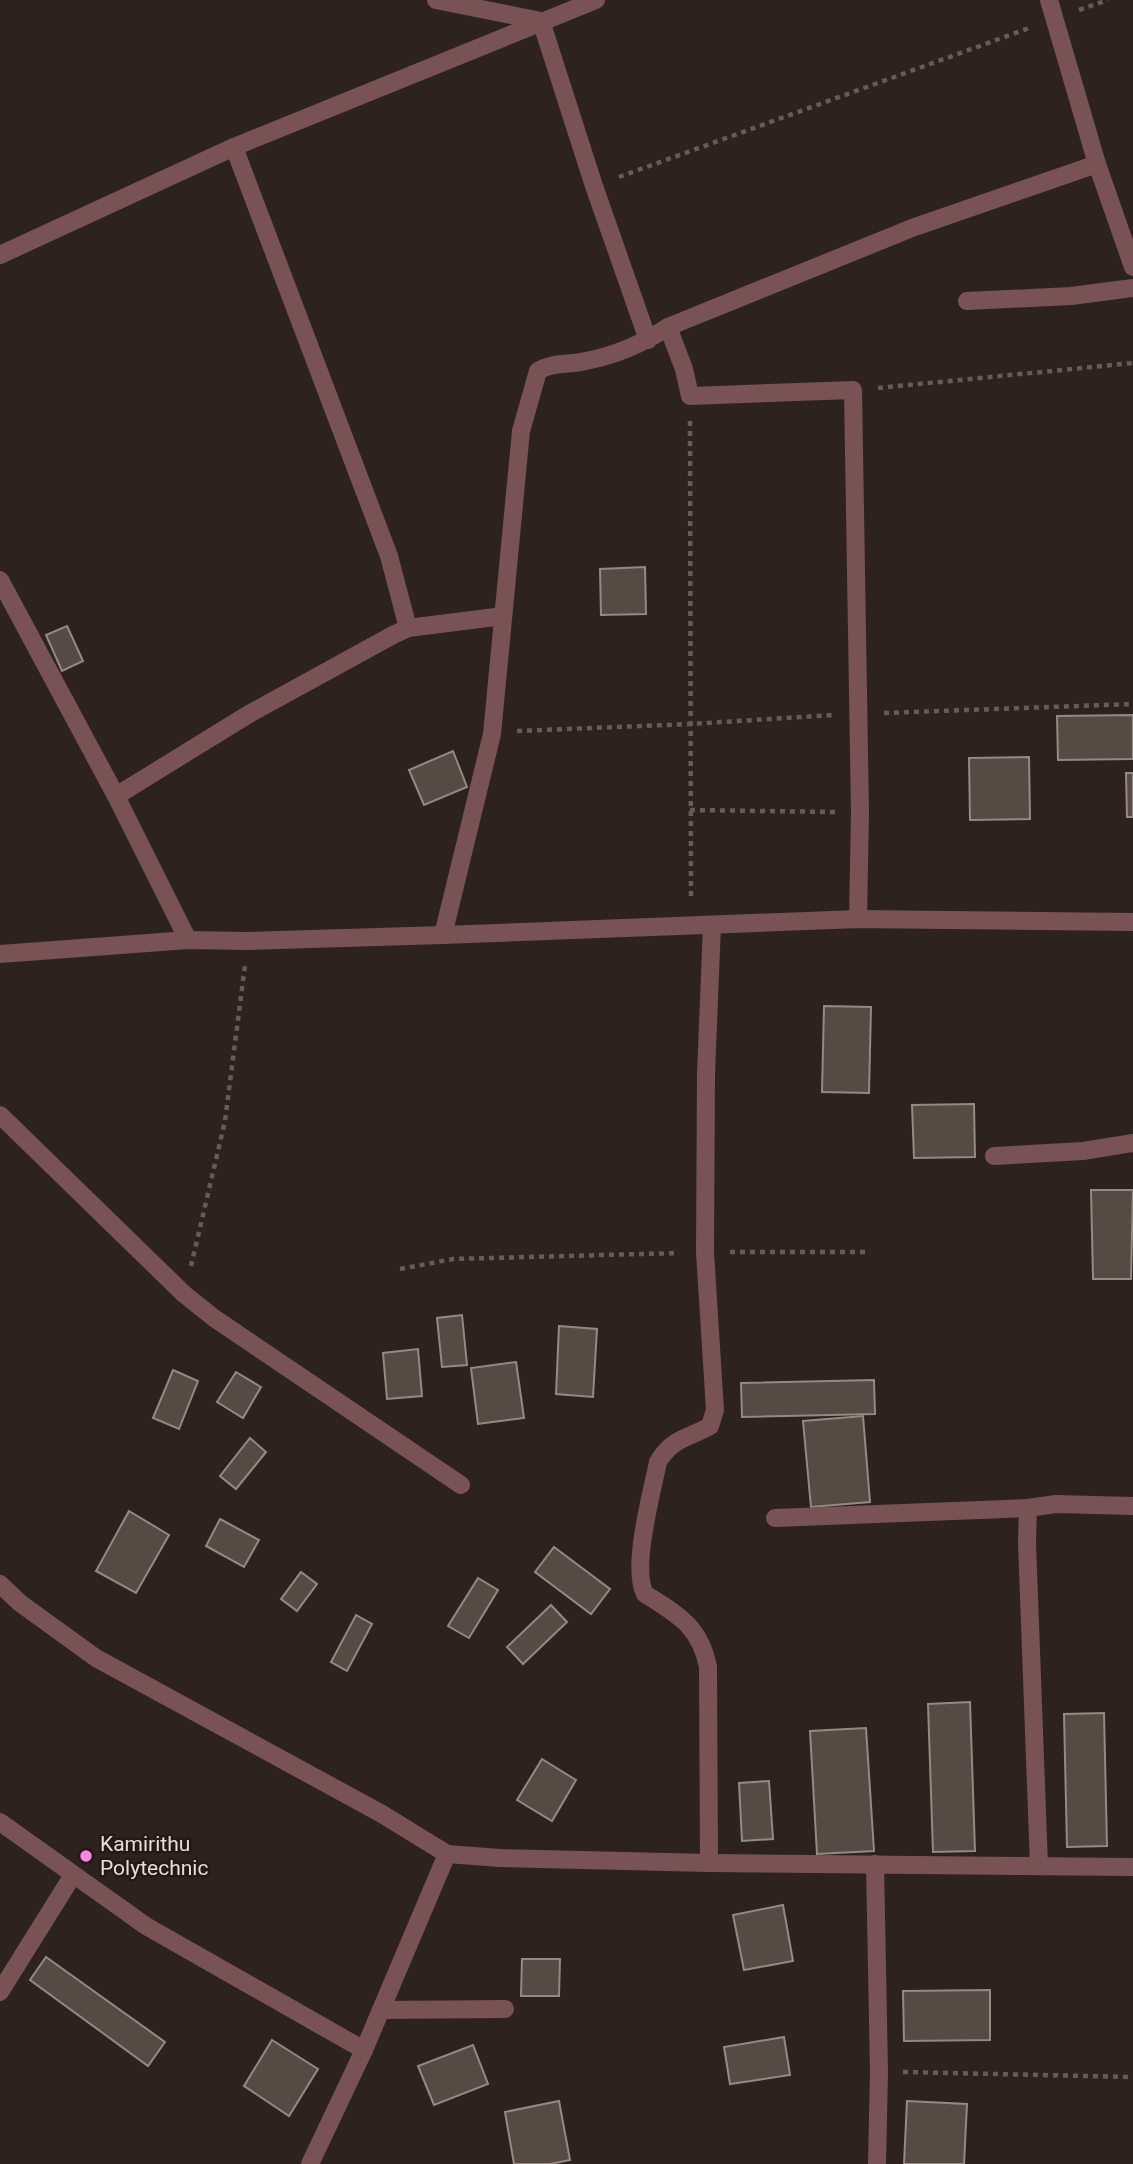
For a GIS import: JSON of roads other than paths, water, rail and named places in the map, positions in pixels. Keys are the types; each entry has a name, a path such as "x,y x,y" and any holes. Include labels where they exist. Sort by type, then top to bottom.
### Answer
{"street":[{"path":"436,0 541,21"},
{"path":"0,255 234,147 596,0"},
{"path":"1049,0 1097,164 1133,267"},
{"path":"541,21 594,186 648,340"},
{"path":"234,147 389,556 408,628"},
{"path":"443,935 492,734 521,431 538,371 546,366 584,362 626,351 668,327 912,228 1097,164"},
{"path":"967,301 1071,296 1133,288"},
{"path":"668,327 684,369 690,396 853,390 860,813 858,919"},
{"path":"0,580 116,796 188,940"},
{"path":"116,796 249,714 408,628 503,616"},
{"path":"0,954 188,940 247,941 443,935 858,919 1133,922"},
{"path":"709,1863 708,1667 702,1641 692,1628 645,1594 640,1576 641,1553 658,1462 664,1451 682,1437 710,1426 715,1410 705,1252 706,1074 712,925"},
{"path":"0,1115 184,1294 214,1318 461,1485"},
{"path":"994,1156 1083,1150 1133,1143"},
{"path":"775,1518 1028,1508 1056,1504 1133,1506"},
{"path":"1028,1508 1039,1866"},
{"path":"0,1584 20,1603 96,1658 382,1814 447,1854 500,1858 709,1863 1133,1867"},
{"path":"0,1822 146,1926 364,2050"},
{"path":"310,2164 364,2050 447,1854"},
{"path":"875,1864 879,2072 877,2164"},
{"path":"0,1992 73,1875"},
{"path":"381,2010 505,2009"}],"place":[{"name":"Kamirithu Polytechnic","path":"86,1856"}]}
